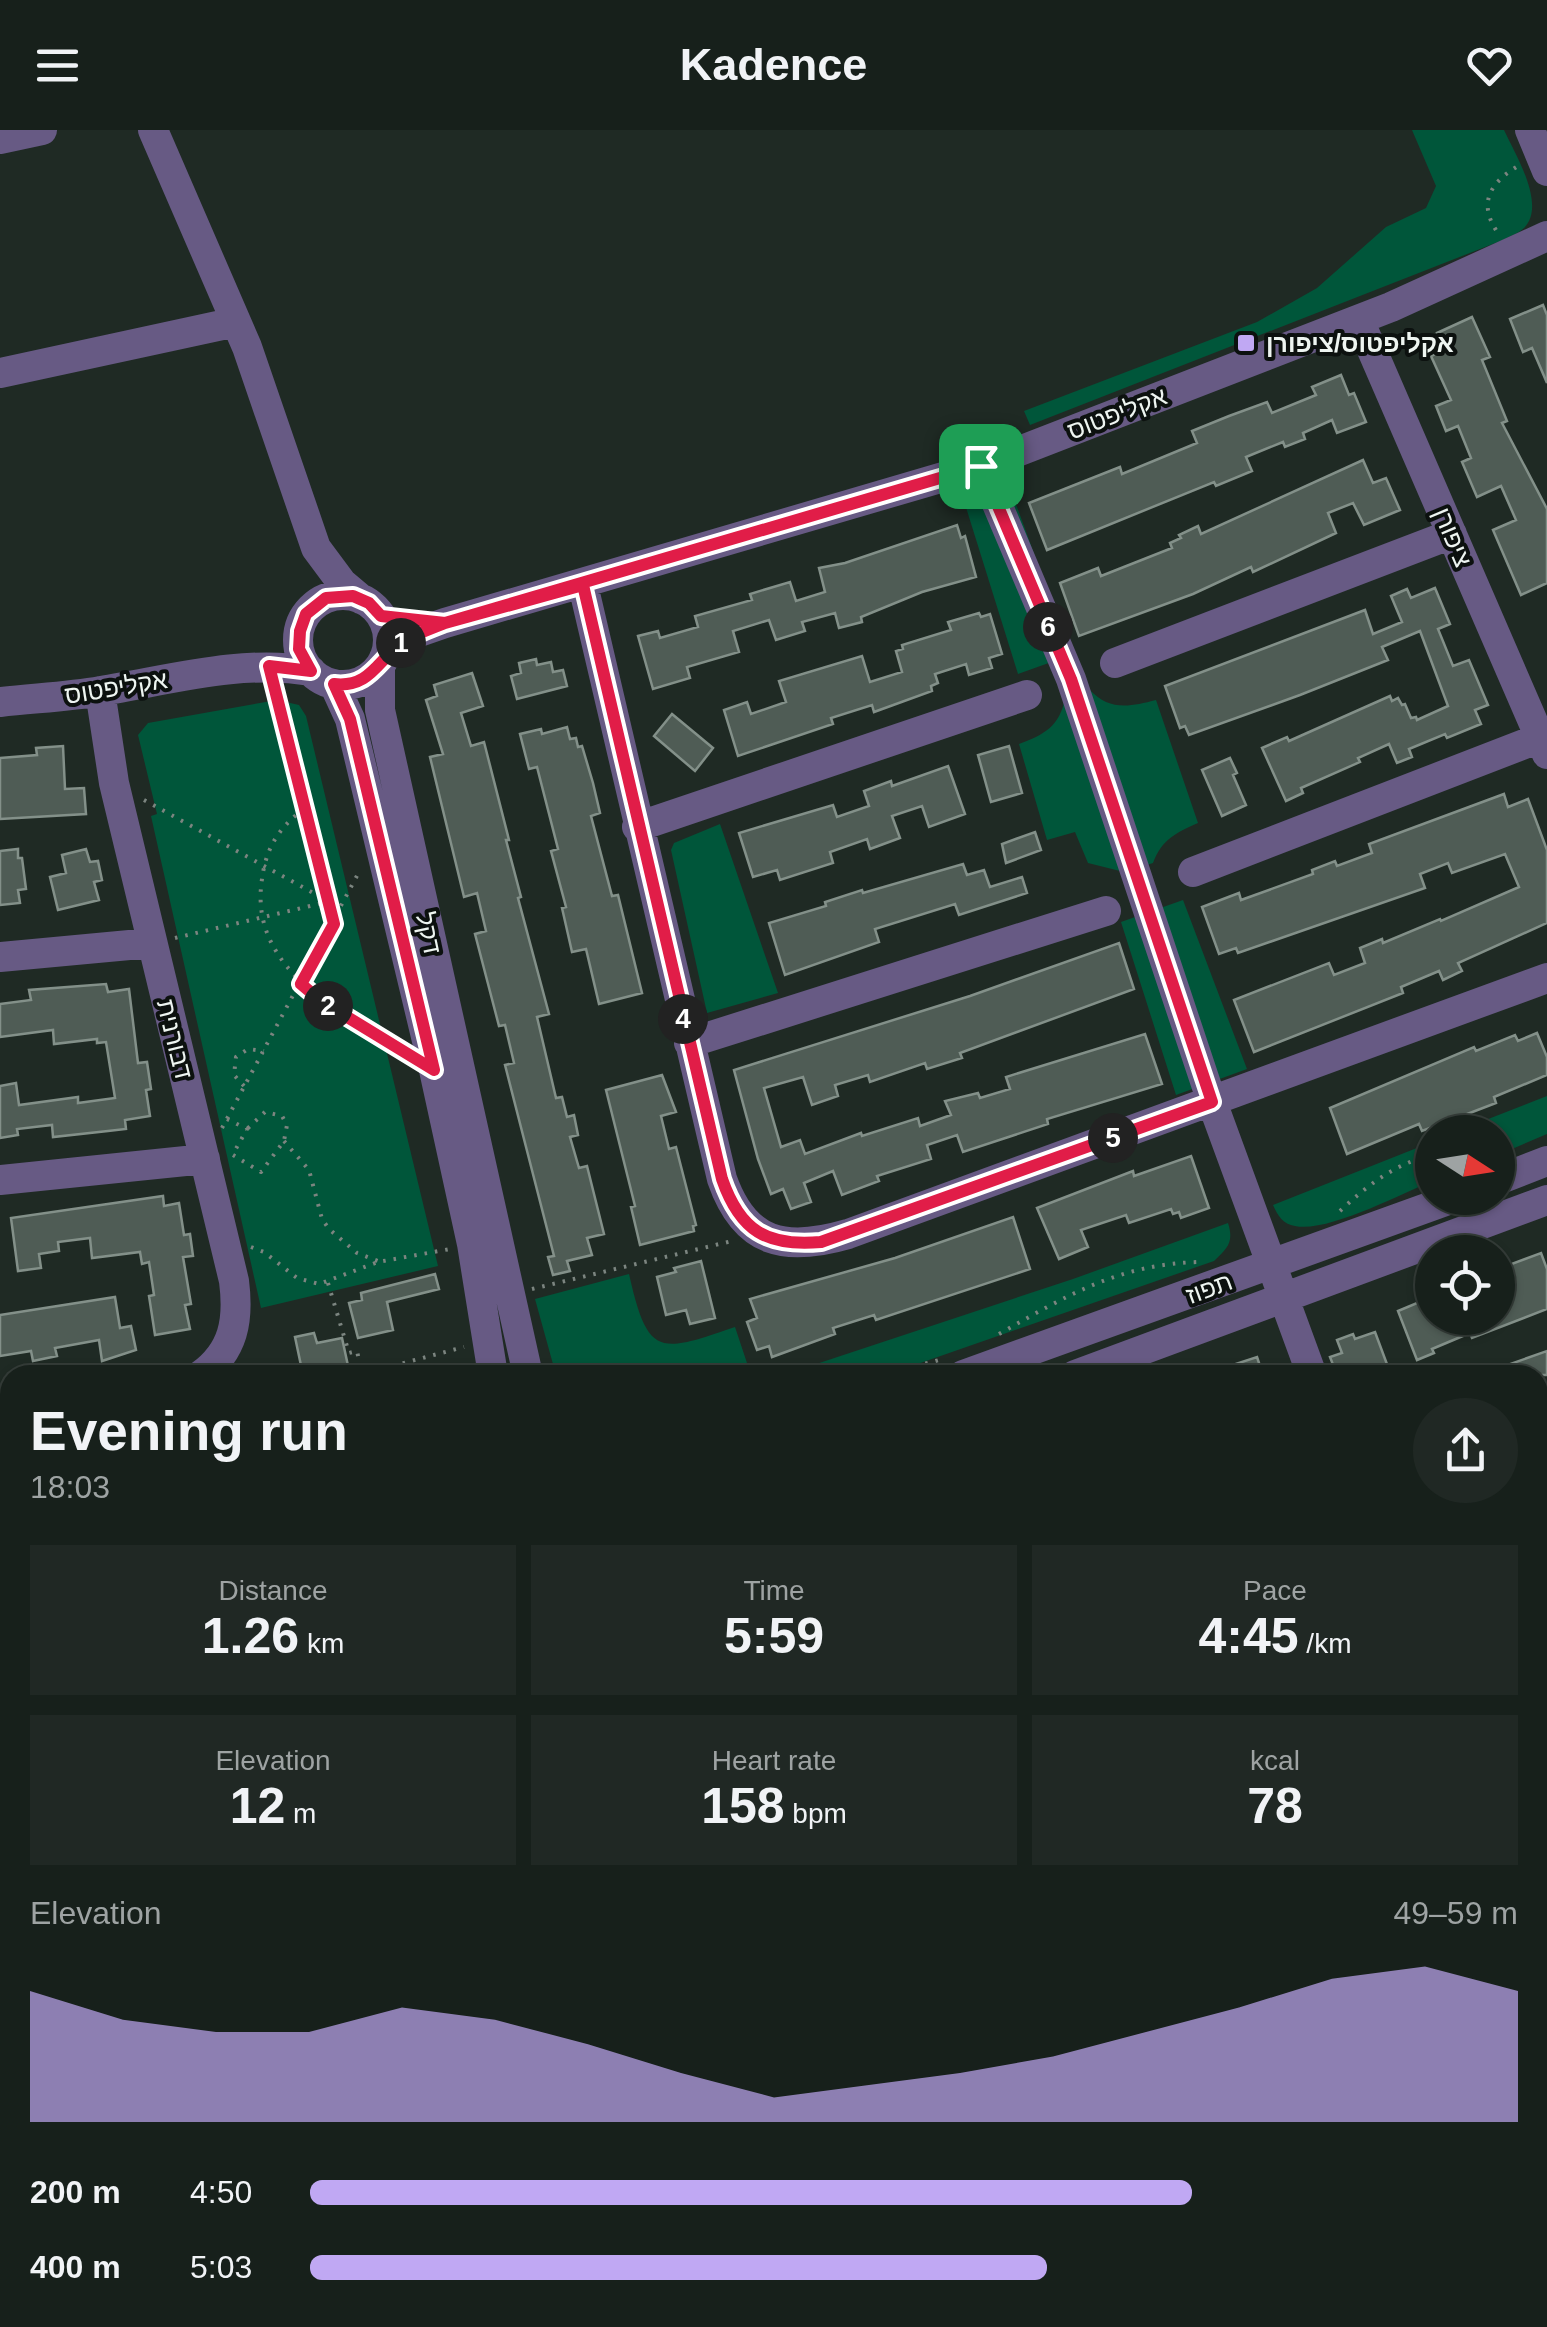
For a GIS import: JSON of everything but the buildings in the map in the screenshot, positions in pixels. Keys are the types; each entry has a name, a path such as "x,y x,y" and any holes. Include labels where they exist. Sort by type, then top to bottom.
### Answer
{"street":[{"path":"0,139 42,130"},
{"path":"154,130 236,322 311,535 330,570 371,607 388,640 382,662 360,682 322,678 299,649 316,577 311,535"},
{"name":"אקליפטוס","path":"382,662 419,632 445,623 981,466 1359,320 1533,243"},
{"name":"ציפורן","path":"1359,320 1544,746"},
{"path":"0,373 236,322"},
{"path":"981,466 1071,679 1212,1102 1308,1365"},
{"path":"1114,663 1452,534"},
{"path":"583,585 637,827 728,1196 747,1224 778,1242 798,1244 848,1234 1547,978"},
{"path":"306,619 335,596 371,607"},
{"name":"אקליפטוס","path":"371,607 445,623"},
{"name":"אקליפטוס","path":"231,670 267,655 306,619"},
{"name":"דקל","path":"382,662 380,710 526,1365"},
{"name":"אקליפטוס","path":"0,702 100,692 269,666 322,678"},
{"name":"דקל","path":"322,678 350,719 472,1244 491,1365"},
{"name":"דבורנית","path":"100,692 114,783 151,944 219,1157 213,1191 236,1299 233,1335 227,1351 215,1365"},
{"path":"637,827 1028,695"},
{"path":"1193,872 1544,746"},
{"path":"689,1043 1106,911"},
{"path":"0,957 151,944"},
{"path":"0,1180 219,1157"},
{"path":"1515,1173 1547,1160"},
{"name":"תפוז","path":"1103,1365 1547,1200"},
{"name":"תפוז","path":"959,1364 1272,1265 1415,1212"}],"path":[{"path":"1533,243 1503,240 1489,219 1486,206 1488,194 1508,172 1539,152"},
{"path":"269,666 334,924"},
{"path":"114,783 328,901"},
{"path":"304,809 273,840 264,865 262,917 273,948 301,984 321,1001 434,1070"},
{"path":"213,1191 227,1119 360,871"},
{"path":"151,944 328,901"},
{"path":"245,1086 234,1075 236,1057 248,1048 264,1052"},
{"path":"265,1112 282,1116 287,1125 284,1142 261,1172 219,1157 257,1117 265,1112"},
{"path":"227,1119 246,1130"},
{"path":"284,1142 309,1170 322,1218 329,1229 357,1253 378,1262"},
{"path":"1329,1219 1385,1173 1415,1162"},
{"path":"508,1294 760,1234"},
{"path":"226,1248 253,1247 297,1278 328,1283 378,1262 472,1244"},
{"path":"985,1342 1096,1282 1120,1273 1198,1262"},
{"path":"328,1283 349,1354 357,1351 360,1365"},
{"path":"397,1365 485,1342"}],"green space":[{"path":"1412,130 1504,130 1531,193 1530,218 1524,228 1503,240 1030,425 1024,411 1257,322 1317,288 1386,227 1426,208 1436,186"},
{"path":"1009,485 1071,655 1018,674 964,501"},
{"path":"1089,689 1112,704 1156,700 1198,823 1171,838 1153,863 1124,872 1088,863 1075,832 1047,840 1019,744 1050,728 1065,698"},
{"path":"277,700 299,705 306,716 438,1266 261,1308 151,816 157,814 138,735 148,723"},
{"path":"720,824 778,993 707,1013 671,850 674,843"},
{"path":"1183,900 1247,1069 1176,1095 1121,922"},
{"path":"1547,1096 1547,1134 1515,1148 1515,1115 1498,1115"},
{"path":"1415,1149 1415,1188 1364,1211 1309,1227 1287,1223 1273,1205"},
{"path":"1228,1223 1228,1244 1214,1261 915,1365 813,1365"},
{"path":"629,1274 651,1335 673,1344 735,1327 748,1365 553,1365 535,1299"}],"place":[{"name":"אקליפטוס/ציפורן","path":"1246,343"}],"route":[{"path":"981,466 445,623 401,643 368,678 352,684 334,684 350,719 434,1070 321,1001 301,984 334,924 269,666 311,671 298,640 306,614 326,598 353,596 381,616 445,623 583,585 722,1179 736,1211 747,1224 778,1242 821,1242 1212,1102 1071,679 981,466"}]}
